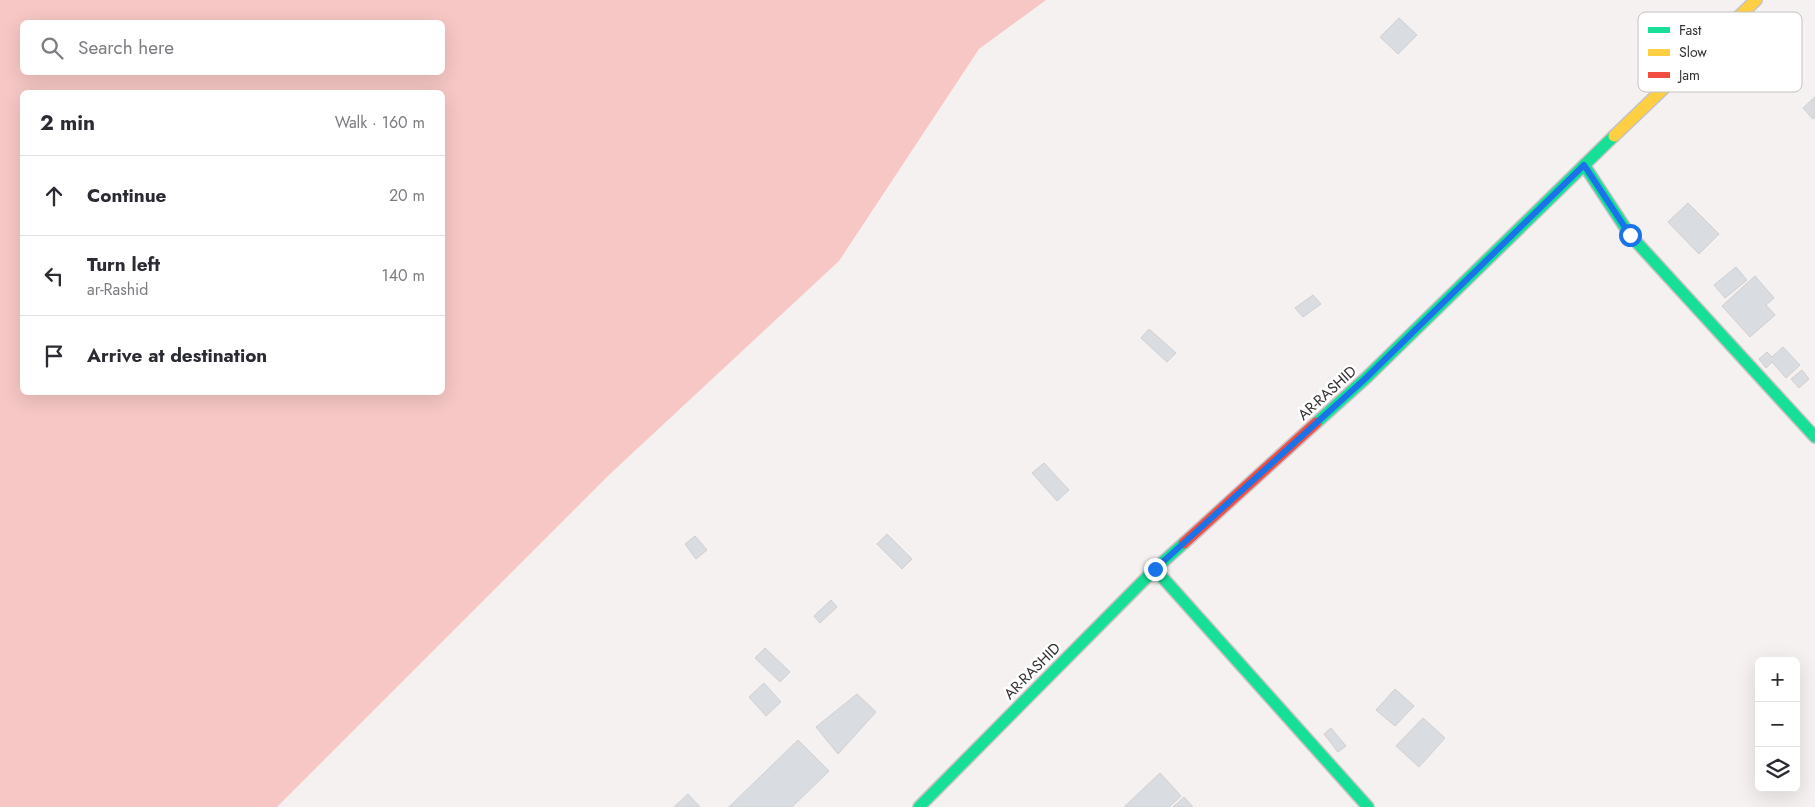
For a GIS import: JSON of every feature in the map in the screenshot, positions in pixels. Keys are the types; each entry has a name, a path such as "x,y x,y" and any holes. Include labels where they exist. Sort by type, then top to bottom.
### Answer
{"main road":[{"name":"AR-RASHID","path":"1743,12 1756,0"},
{"name":"AR-RASHID","path":"919,807 1155,569 1366,378 1660,92"},
{"path":"1584,165 1630,235 1815,437"},
{"path":"1155,569 1368,807"}],"shaded area":[{"path":"0,0 1046,0 979,49 839,261 610,474 277,807 0,807"}],"building":[{"path":"1399,18 1417,35 1398,54 1380,37"},
{"path":"1815,97 1815,117 1813,119 1803,108"},
{"path":"1688,203 1719,234 1699,254 1668,222"},
{"path":"1736,267 1747,280 1725,298 1714,285"},
{"path":"1755,276 1774,298 1766,305 1775,315 1750,337 1722,306"},
{"path":"1313,295 1321,304 1303,317 1295,308"},
{"path":"1149,329 1176,353 1167,362 1141,338"},
{"path":"1783,347 1800,365 1786,378 1772,362 1766,368 1759,359 1767,352 1772,357"},
{"path":"1802,370 1809,379 1799,388 1791,379"},
{"path":"1044,463 1069,490 1057,501 1032,473"},
{"path":"887,534 912,559 902,569 877,544"},
{"path":"695,536 707,550 696,559 685,544"},
{"path":"831,600 837,607 820,623 814,616"},
{"path":"765,648 790,672 780,682 755,658"},
{"path":"764,683 781,702 766,716 749,697"},
{"path":"1395,689 1414,706 1395,726 1376,710"},
{"path":"857,694 876,712 838,754 816,727"},
{"path":"1423,718 1445,738 1419,767 1396,746"},
{"path":"1331,728 1346,746 1338,752 1324,734"},
{"path":"798,740 829,771 792,807 729,807"},
{"path":"1160,773 1181,796 1169,807 1124,807"},
{"path":"688,794 700,807 674,807"},
{"path":"1184,797 1193,807 1173,807"}],"traffic: fast":[{"path":"1316,423 1366,378 1614,136"},
{"path":"1584,165 1630,235 1815,437"},
{"path":"919,807 1155,569 1184,543"},
{"path":"1155,569 1368,807"}],"traffic: slow":[{"path":"1743,12 1756,0"},
{"path":"1614,136 1660,92"}],"traffic: jam":[{"path":"1184,543 1316,423"}],"route":[{"path":"1155,569 1366,378 1584,165 1630,235"}]}
